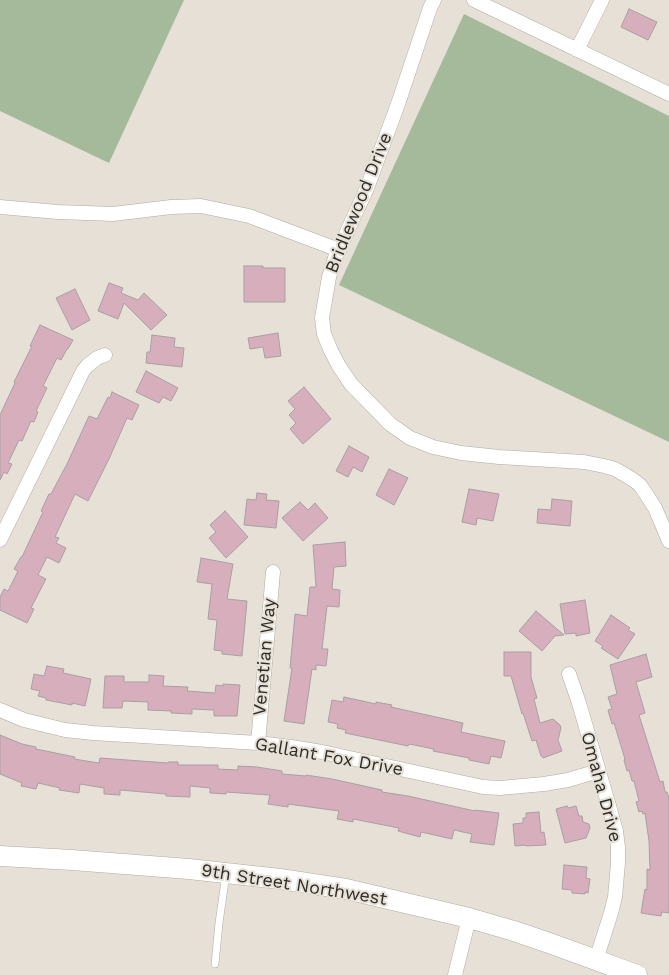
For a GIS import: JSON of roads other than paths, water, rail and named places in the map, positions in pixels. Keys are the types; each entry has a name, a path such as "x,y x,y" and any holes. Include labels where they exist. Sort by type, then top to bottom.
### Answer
{"street":[{"name":"Bridlewood Drive","path":"434,0 367,188 329,277 322,318 324,334 331,351 351,384 390,424 410,438 420,443 461,453 584,462 614,469 640,485 655,508 669,541"},
{"path":"474,0 669,94"},
{"path":"577,50 602,0"},
{"path":"0,208 113,214 171,207 201,206 249,216 339,250"},
{"path":"0,540 83,371 92,362 105,354"},
{"name":"Venetian Way","path":"258,743 273,572"},
{"name":"Omaha Drive","path":"569,674 616,831 618,847 615,897 596,960"},
{"name":"Gallant Fox Drive","path":"0,710 24,720 65,730 258,743 322,752 500,788 568,780 598,771"},
{"name":"9th Street Northwest","path":"0,856 189,869 280,879 346,889 469,918 514,931 637,975"},
{"path":"455,975 469,918"}],"lane":[{"path":"215,964 218,923 226,873"}]}
